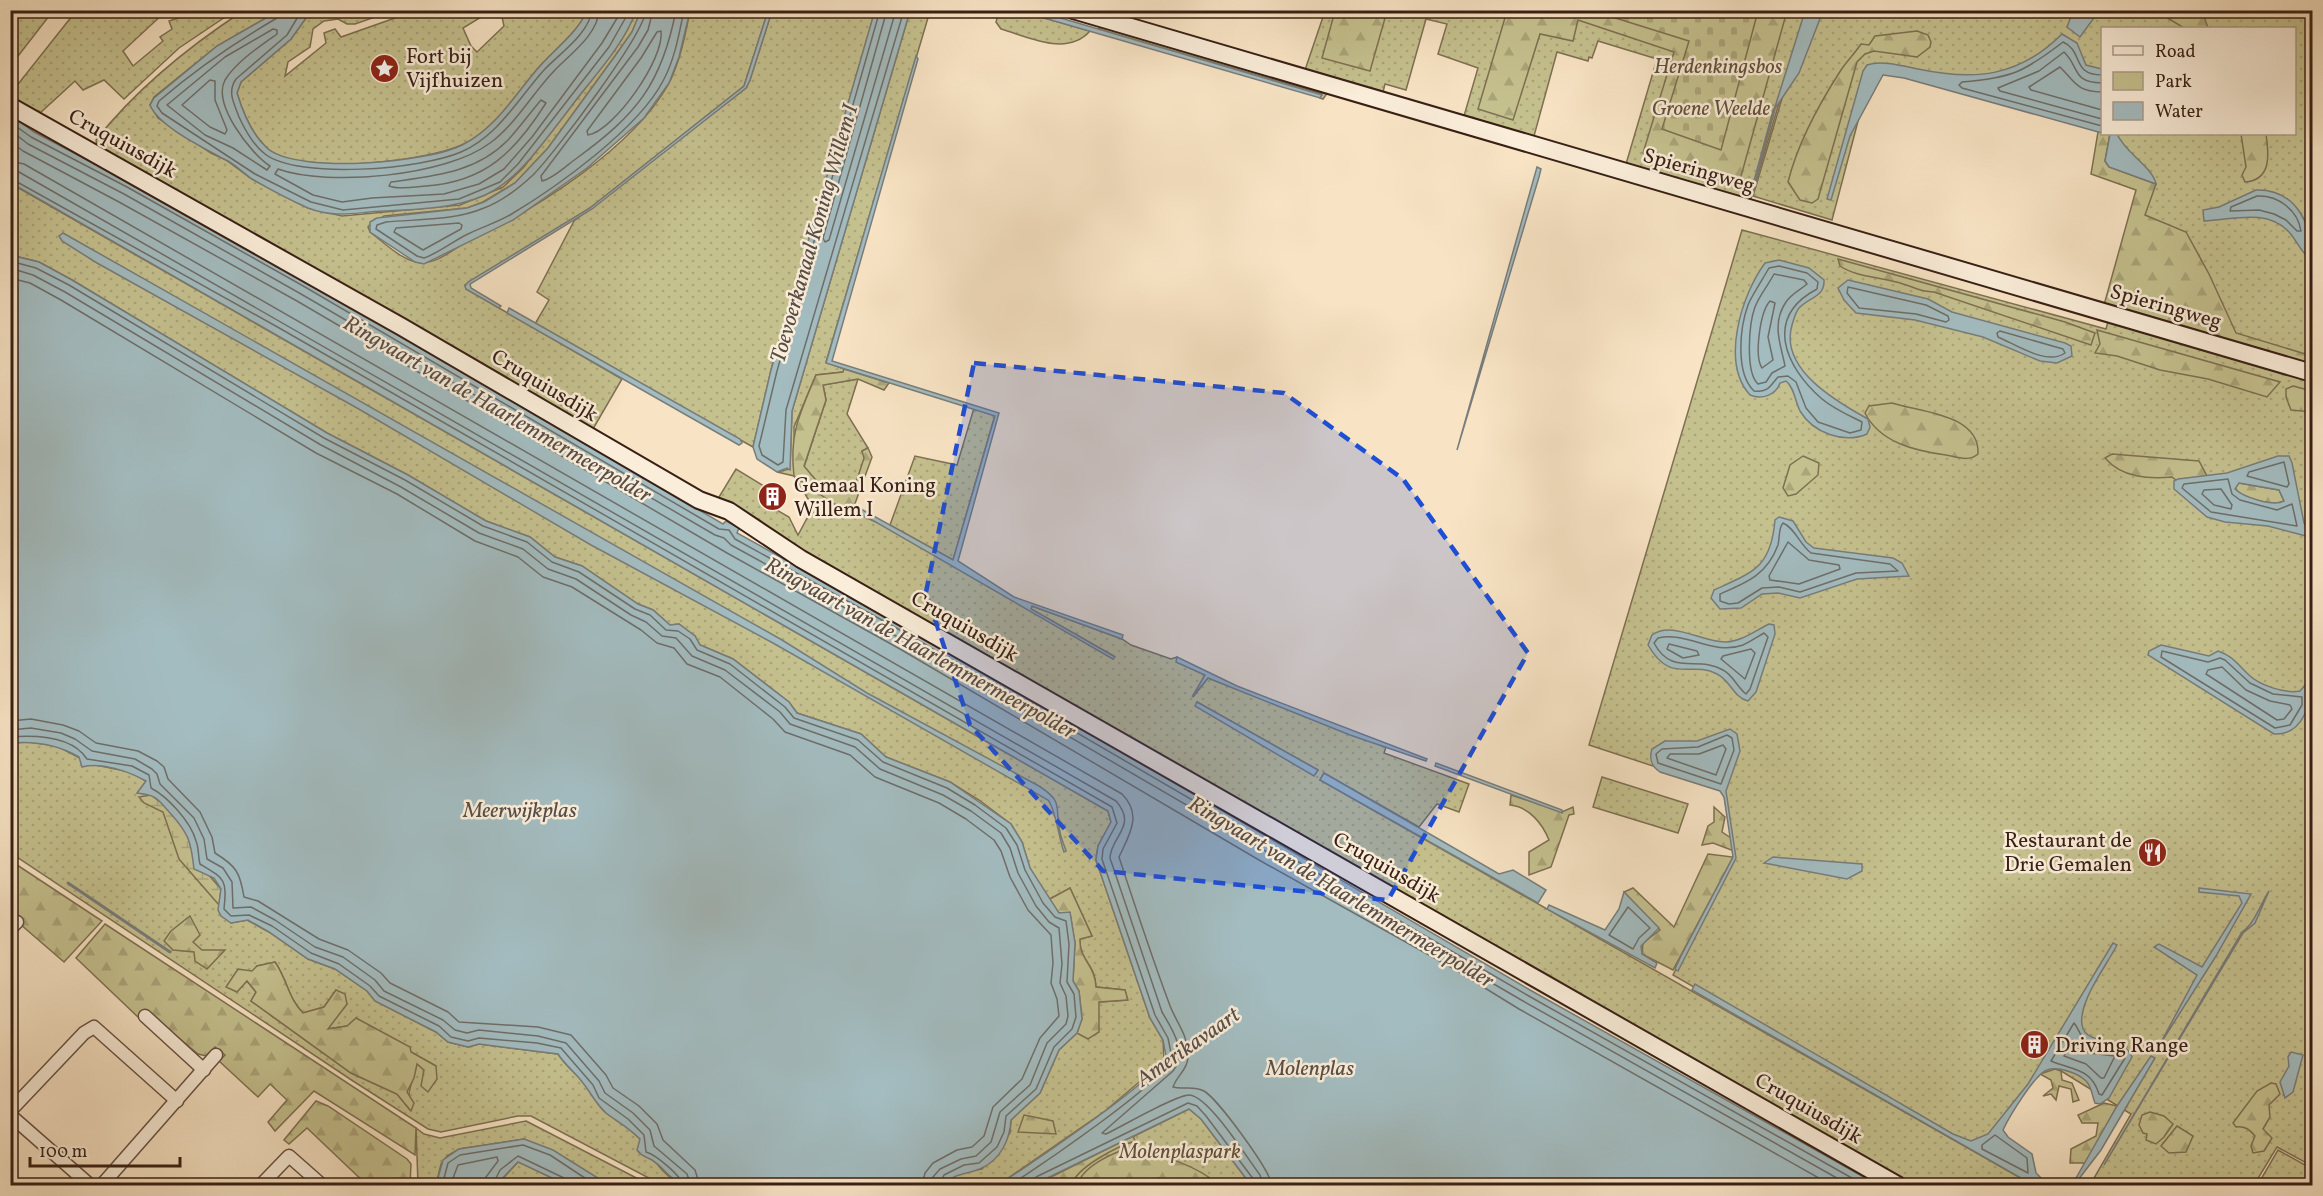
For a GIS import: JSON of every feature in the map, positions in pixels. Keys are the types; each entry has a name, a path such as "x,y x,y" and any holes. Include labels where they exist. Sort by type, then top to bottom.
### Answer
{"street":[{"name":"Spieringweg","path":"1073,10 2313,373"},
{"name":"Cruquiusdijk","path":"10,106 402,327 699,500 736,515 801,559 1899,1185"},
{"path":"145,1016 204,1070"},
{"path":"91,1185 10,1113 84,1033 93,1027 177,1101"},
{"path":"101,1185 216,1055"},
{"path":"260,1185 289,1156 323,1185"}],"highlighted area":[{"path":"974,363 1284,393 1403,479 1528,653 1388,900 1103,871 970,725 926,592"}],"green space":[{"path":"10,11 53,11 11,65"},
{"path":"76,11 166,11 123,51 133,66 163,41 160,37 172,29 169,21 200,11 234,11 179,48 124,99 104,80 83,90 75,81 40,113 11,96 11,93"},
{"path":"243,11 278,11 217,46 154,97 150,105 158,118 252,179 308,208 342,216 460,205 503,187 523,168 614,51 636,11 641,11 632,32 548,148 515,183 483,202 467,208 384,216 368,227 370,232 398,254 423,263 446,255 526,211 581,174 632,131 668,85 679,58 690,11 768,11 744,86 590,208 465,285 466,289 622,379 593,429 97,146 96,140 146,86 183,54"},
{"path":"311,11 392,11 355,24 347,24 338,19 324,21 313,29 310,47 288,62 285,76 326,43 324,33 335,29 341,37 395,18 406,11 491,11 463,28 471,46 477,52 504,26 502,17 509,11 587,11 572,33 540,66 489,127 468,142 450,149 398,160 336,164 308,162 285,157 268,149 257,137 249,123 237,93 241,82 291,39"},
{"path":"772,11 875,11 771,370 753,447 535,324 549,300 537,292 574,221 746,88"},
{"path":"910,11 930,11 826,362 844,369 844,372 816,375 794,427 795,476 829,499 891,529 1113,659 1114,656 1031,609 1032,606 1122,639 1131,645 1171,659 1177,657 1177,662 1205,675 1193,697 1208,678 1386,747 1384,753 1469,784 1459,812 1437,804 1419,827 1324,773 1320,780 2033,1185 1908,1185 716,502 736,469 767,488 761,501 789,517 798,535 813,507 794,476 777,472 790,469 792,411","holes":["1197,702 1318,770 1314,775 1196,706"]},
{"path":"999,11 1020,11 1090,31 1081,39 1070,43 1047,43 1001,29 996,22"},
{"name":"Groene Weelde","path":"1325,11 1806,11 1750,202 1626,164 1657,59 1598,41 1592,58 1589,57 1588,61 1557,52 1534,136 1532,136 1464,116 1478,68 1438,54 1447,24 1426,19 1406,90 1385,84 1383,92 1305,70"},
{"path":"1335,11 1387,11 1370,71 1322,58"},
{"name":"Herdenkingsbos","path":"1507,11 1787,11 1738,187 1643,153 1674,52 1578,20 1573,41 1540,34 1513,120 1478,109"},
{"name":"Herdenkingsbos","path":"1593,11 1758,11 1721,150 1662,129 1689,41"},
{"path":"1808,11 2312,11 2312,1166 2277,1147 2254,1185 2090,1185 2131,1114 2045,1061 1980,1152 1673,975 1734,856 1723,789 1589,745 1742,230 2106,329 2146,179 2113,135 2296,135 2296,27 2101,27 2101,125 1872,68 1832,220 1753,196"},
{"path":"2156,11 2202,11 2208,27 2182,27"},
{"path":"1103,26 1328,92 1323,99 1320,98 1322,94 1098,29"},
{"path":"1917,31 1928,35 1931,42 1930,47 1917,57 1874,51 1865,54 1857,62 1818,199 1812,203 1800,200 1788,182 1792,167 1810,124 1841,70 1861,44 1869,45 1875,36"},
{"path":"2098,132 2101,135 2110,135 2105,161 2109,167 2156,184 2145,215 2186,232 2209,274 2236,333 2312,356 2312,366 2104,305 2136,190 2091,174"},
{"path":"2241,135 2266,135 2268,157 2264,171 2254,180 2245,182 2242,175 2246,167"},
{"path":"10,183 1108,811 1111,822 1098,846 1096,860 1150,1018 1163,1040 1164,1061 1105,1111 998,1185 943,1185 951,1178 982,1169 1010,1133 1011,1120 1040,1093 1059,1050 1077,1033 1088,1039 1099,1002 1127,1000 1125,990 1096,987 1093,972 1080,946 1080,939 1092,936 1070,888 1048,900 1030,868 1022,842 1011,824 950,782 886,757 861,734 797,713 789,702 733,659 700,645 695,636 679,624 670,625 653,610 638,604 582,566 555,557 530,537 486,521 408,475 327,433 39,262 11,255"},
{"path":"1838,259 2065,322 2095,333 2091,345 1934,292 1855,273 1840,266"},
{"path":"2097,330 2280,382 2267,397 2208,379 2160,370 2117,356 2095,353 2100,344"},
{"path":"844,369 889,383 884,390 858,379 823,385 826,400 804,466 826,488 846,487 856,483 864,458 862,451 868,448 872,457 853,509 834,504 794,476 793,461 797,424 816,375 843,372"},
{"path":"858,379 847,414 868,448 862,451 865,457 856,483 838,489 826,488 816,481 804,467 826,400 823,385"},
{"path":"2293,386 2312,391 2312,412 2291,410 2286,397 2286,389"},
{"path":"1892,403 1946,417 1959,423 1969,430 1976,441 1978,454 1971,458 1959,458 1911,448 1889,438 1880,432 1865,413 1869,406"},
{"path":"974,408 995,415 953,560 890,525 915,456 957,465"},
{"path":"2112,454 2199,461 2207,476 2176,480 2172,477 2136,476 2112,465 2105,458"},
{"path":"1803,456 1819,463 1818,475 1796,494 1788,496 1783,488 1790,465"},
{"path":"2239,483 2279,490 2284,501 2272,503 2249,498 2235,487"},
{"path":"29,742 57,746 91,764 130,772 146,781 138,793 151,795 162,802 215,878 231,923 247,920 269,932 308,959 335,969 367,991 375,1001 436,1032 448,1042 468,1047 479,1044 558,1054 583,1082 602,1109 634,1133 661,1169 682,1185 662,1185 531,1116 518,1116 441,1132 428,1129 353,1081 11,853 10,743","holes":["275,962 294,1001 303,1013 324,1007 336,990 347,1004 327,1029 347,1026 411,1052 436,1066 422,1086 424,1070 417,1063 409,1091 410,1110 397,1094 351,1073 251,1001 256,992 247,981 257,966"]},
{"path":"1602,777 1688,804 1678,833 1593,807"},
{"path":"151,795 172,811 188,831 199,864 221,889 219,905 179,859 163,812 144,803 139,797"},
{"path":"1511,795 1562,812 1573,807 1574,814 1569,815 1551,867 1529,875 1529,852 1549,840 1543,828 1529,812 1510,805"},
{"path":"1714,807 1725,817 1722,832 1731,838 1734,851 1713,843 1702,845 1708,826 1714,822"},
{"path":"1708,854 1733,857 1673,970 1642,954 1643,943 1660,930 1624,892 1633,888 1674,927"},
{"path":"11,861 102,921 64,962 20,924 22,922 14,916 11,920"},
{"path":"1070,888 1092,936 1080,939 1080,946 1093,973 1096,987 1125,990 1128,1000 1099,1002 1099,1032 1088,1039 1077,1033 1082,1019 1079,991 1073,981 1075,943 1070,913 1059,913 1048,900"},
{"path":"190,916 200,935 193,942 202,950 225,950 207,969 195,961 194,952 173,950 164,941 171,931"},
{"path":"105,924 416,1128 415,1155 314,1091 275,1131 268,1122 287,1100 270,1084 258,1097 219,1061 225,1055 215,1047 206,1056 198,1054 146,1011 139,1018 76,958"},
{"path":"275,962 294,1001 303,1013 324,1007 336,990 345,994 347,1004 328,1029 347,1026 356,1018 410,1047 411,1052 436,1066 437,1079 428,1092 421,1086 424,1070 417,1064 414,1078 407,1092 414,1103 411,1111 397,1094 351,1073 251,1001 256,992 247,981 237,992 226,987 238,969 252,971 257,966"},
{"path":"2055,1069 2061,1071 2062,1080 2072,1083 2079,1100 2073,1102 2071,1089 2059,1086 2056,1100 2051,1094 2043,1096 2053,1088 2051,1080 2040,1074"},
{"path":"2271,1083 2276,1084 2280,1094 2269,1105 2270,1117 2263,1129 2272,1138 2264,1151 2253,1153 2251,1146 2255,1136 2247,1128 2236,1127 2233,1123 2257,1091"},
{"path":"316,1101 328,1106 407,1159 411,1164 410,1185 367,1185 307,1128 289,1144 284,1140"},
{"path":"2104,1103 2117,1106 2086,1163 2070,1163 2071,1149 2096,1136 2098,1123 2082,1123 2078,1115"},
{"name":"Molenplaspark","path":"1189,1109 1201,1119 1251,1185 1033,1186"},
{"path":"2150,1112 2164,1116 2173,1124 2156,1144 2146,1140 2147,1134 2143,1133 2139,1125 2142,1115"},
{"path":"1024,1115 1053,1121 1056,1134 1018,1132"},
{"path":"526,1121 650,1185 609,1185 524,1139 459,1149 447,1156 441,1164 436,1185 418,1185 416,1128 424,1134 440,1138"},
{"path":"2177,1126 2193,1136 2186,1152 2169,1153 2161,1146"},
{"path":"1133,1136 1135,1141 1108,1153 1089,1165 1075,1178 1072,1185 1033,1186"},
{"path":"1132,1148 1178,1162 1200,1172 1219,1185 1173,1185 1159,1178 1113,1185 1078,1185 1080,1178 1092,1166 1108,1156"},
{"path":"2278,1150 2312,1169 2312,1185 2257,1186"},
{"path":"518,1162 554,1179 545,1179 537,1185 496,1186"}],"water":[{"path":"641,10 690,11 679,57 669,83 644,118 587,168 513,220 424,264 415,262 370,232 370,222 377,218 467,208 484,202 515,183 548,148 632,32"},
{"name":"Toevoerkanaal Koning Willem I","path":"875,10 910,11 792,411 790,470 787,468 777,472 757,459 753,447 771,370"},
{"path":"278,11 311,11 291,39 241,82 237,93 253,130 268,149 284,157 307,161 365,163 423,156 447,151 464,144 476,137 496,119 540,66 572,33 587,11 636,11 615,49 548,137 512,177 494,190 474,199 451,205 337,214 308,208 252,179 230,162 173,129 155,113 150,105 154,98 217,46"},
{"path":"768,11 772,11 746,88 592,209 470,284 471,288 501,306 499,308 466,289 468,282 590,208 744,86"},
{"path":"1020,11 1037,11 1322,95 1320,98"},
{"path":"1805,11 1823,11 1799,73 1774,110"},
{"path":"2073,11 2099,11 2080,37 2067,27"},
{"path":"2062,34 2077,43 2086,65 2101,69 2101,133 1904,78 1883,75 1850,136 1831,200 1827,199 1863,71 1867,65 1886,63 1939,73 1977,75 2013,67 2046,48"},
{"path":"916,56 918,59 832,361 999,413 958,561 1014,597 1123,635 1122,639 1032,606 1031,609 1115,657 1113,659 860,513 861,509 953,560 995,416 826,363"},
{"path":"11,115 34,132 130,182 308,282 723,524 726,521 739,528 737,533 912,630 1530,990 1878,1185 1251,1185 1201,1119 1189,1109 1033,1185 998,1185 1116,1103 1140,1084 1166,1056 1163,1040 1150,1018 1096,860 1098,846 1111,822 1108,811 11,183"},
{"path":"2110,135 2118,135 2126,148 2149,171 2156,184 2109,167 2105,161"},
{"path":"1537,167 1541,169 1539,177 1457,450"},
{"path":"2256,190 2270,191 2282,196 2300,212 2309,235 2312,261 2289,232 2270,220 2249,217 2204,221 2203,210 2219,207"},
{"path":"63,233 782,640 867,693 1039,786 1055,801 1060,834 1066,851 1064,852 1053,809 1048,800 773,643 591,545 357,408 97,263 62,241 59,236"},
{"name":"Meerwijkplas","path":"10,255 39,262 327,433 408,475 486,521 530,537 555,557 582,566 638,604 653,610 670,625 679,624 695,636 700,645 733,659 789,702 797,713 861,734 886,757 950,782 1011,824 1022,842 1030,868 1059,913 1070,912 1075,943 1073,981 1079,991 1082,1019 1077,1033 1059,1050 1040,1093 1011,1120 1009,1134 999,1154 982,1168 952,1178 943,1185 682,1185 637,1150 640,1139 602,1110 580,1079 558,1054 479,1044 468,1047 448,1042 436,1032 375,1001 367,991 335,969 308,959 248,920 231,923 221,916 218,910 221,889 214,878 194,869 190,845 182,827 157,799 137,793 146,781 115,768 82,767 79,757 54,746 37,743 11,743"},
{"path":"1779,260 1809,268 1824,280 1822,290 1803,304 1796,314 1790,341 1794,356 1802,370 1814,382 1841,403 1868,419 1870,427 1867,434 1849,438 1821,431 1800,411 1793,390 1786,381 1780,383 1772,393 1759,397 1750,395 1741,381 1736,365 1735,347 1742,310 1765,263"},
{"path":"1848,280 1928,299 1952,312 2065,343 2071,346 2072,356 2057,363 2040,361 1983,337 1915,320 1856,313 1844,300 1838,288"},
{"path":"509,308 740,439 742,443 739,445 507,313"},
{"path":"2278,456 2289,456 2304,523 2308,530 2306,536 2268,526 2225,522 2207,517 2174,489 2174,481 2178,479 2227,473","holes":["2239,483 2279,490 2284,501 2273,503 2251,498 2235,489"]},
{"path":"1779,517 1793,521 1806,542 1814,548 1893,558 1902,563 1909,576 1857,579 1800,598 1778,593 1762,594 1741,608 1720,609 1711,598 1714,590 1749,573 1758,566 1769,549 1775,520"},
{"path":"1769,624 1774,625 1775,634 1756,692 1748,701 1739,696 1717,674 1707,670 1673,668 1656,657 1648,645 1652,635 1660,631 1678,631 1726,642 1743,638"},
{"path":"2161,645 2209,656 2218,651 2232,658 2253,679 2280,690 2300,691 2312,677 2311,696 2304,715 2292,729 2274,734 2148,655 2149,651"},
{"path":"1177,657 1237,686 1427,759 1426,761 1350,735 1208,678 1192,697 1205,675 1176,662"},
{"path":"1197,702 1318,770 1314,776 1195,706"},
{"path":"1730,729 1737,734 1740,751 1726,791 1736,858 1678,971 1675,969 1681,956 1733,857 1724,797 1720,791 1660,772 1653,765 1651,753 1652,749 1665,741 1697,741"},
{"path":"1436,763 1562,810 1562,813 1435,766"},
{"path":"1324,773 1499,874 1513,870 1546,890 1538,903 1320,780"},
{"path":"1773,857 1862,864 1862,871 1847,879 1764,863"},
{"path":"2199,888 2251,894 2216,956 2159,1046 2197,975 2154,947 2159,944 2202,967 2242,903 2239,896 2199,892"},
{"path":"2269,891 2255,923 2243,933 2104,1165 2242,932 2254,919"},
{"path":"1624,892 1659,928 1641,946 1642,954 1657,963 1655,968 1547,909 1549,905 1605,930 1619,909"},
{"path":"2113,943 2117,945 2091,989 2082,1016 2082,1027 2086,1034 2120,1045 2127,1049 2132,1057 2109,1098 2100,1104 2095,1103 2090,1086 2082,1078 2062,1070 2047,1070 2029,1087 2003,1130 2008,1137 2032,1154 2036,1173 2048,1185 2033,1185 1692,990 1695,984 1953,1134 1971,1141 1988,1134 2028,1084"},
{"path":"2291,1052 2303,1055 2293,1092 2285,1098 2280,1082 2289,1066 2288,1057"},
{"path":"2151,1056 2155,1058 2101,1150 2078,1180 2076,1178 2117,1106"},
{"path":"524,1139 553,1150 609,1185 567,1185 518,1162 496,1185 436,1185 443,1160 459,1149"}],"waterway":[{"path":"1752,191 1774,110"},
{"path":"68,883 170,952"}],"place":[{"name":"Fort bij Vijfhuizen","path":"385,68"},
{"name":"Gemaal Koning Willem I","path":"773,497"},
{"name":"Restaurant de Drie Gemalen","path":"2153,852"},
{"name":"Driving Range","path":"2034,1045"}],"water label":[{"name":"Ringvaart van de Haarlemmermeerpolder","path":"498,408"},
{"name":"Ringvaart van de Haarlemmermeerpolder","path":"921,647"},
{"name":"Ringvaart van de Haarlemmermeerpolder","path":"1342,891"},
{"name":"Amerikavaart","path":"1187,1046"},
{"name":"Molenplas","path":"1310,1067"}]}
